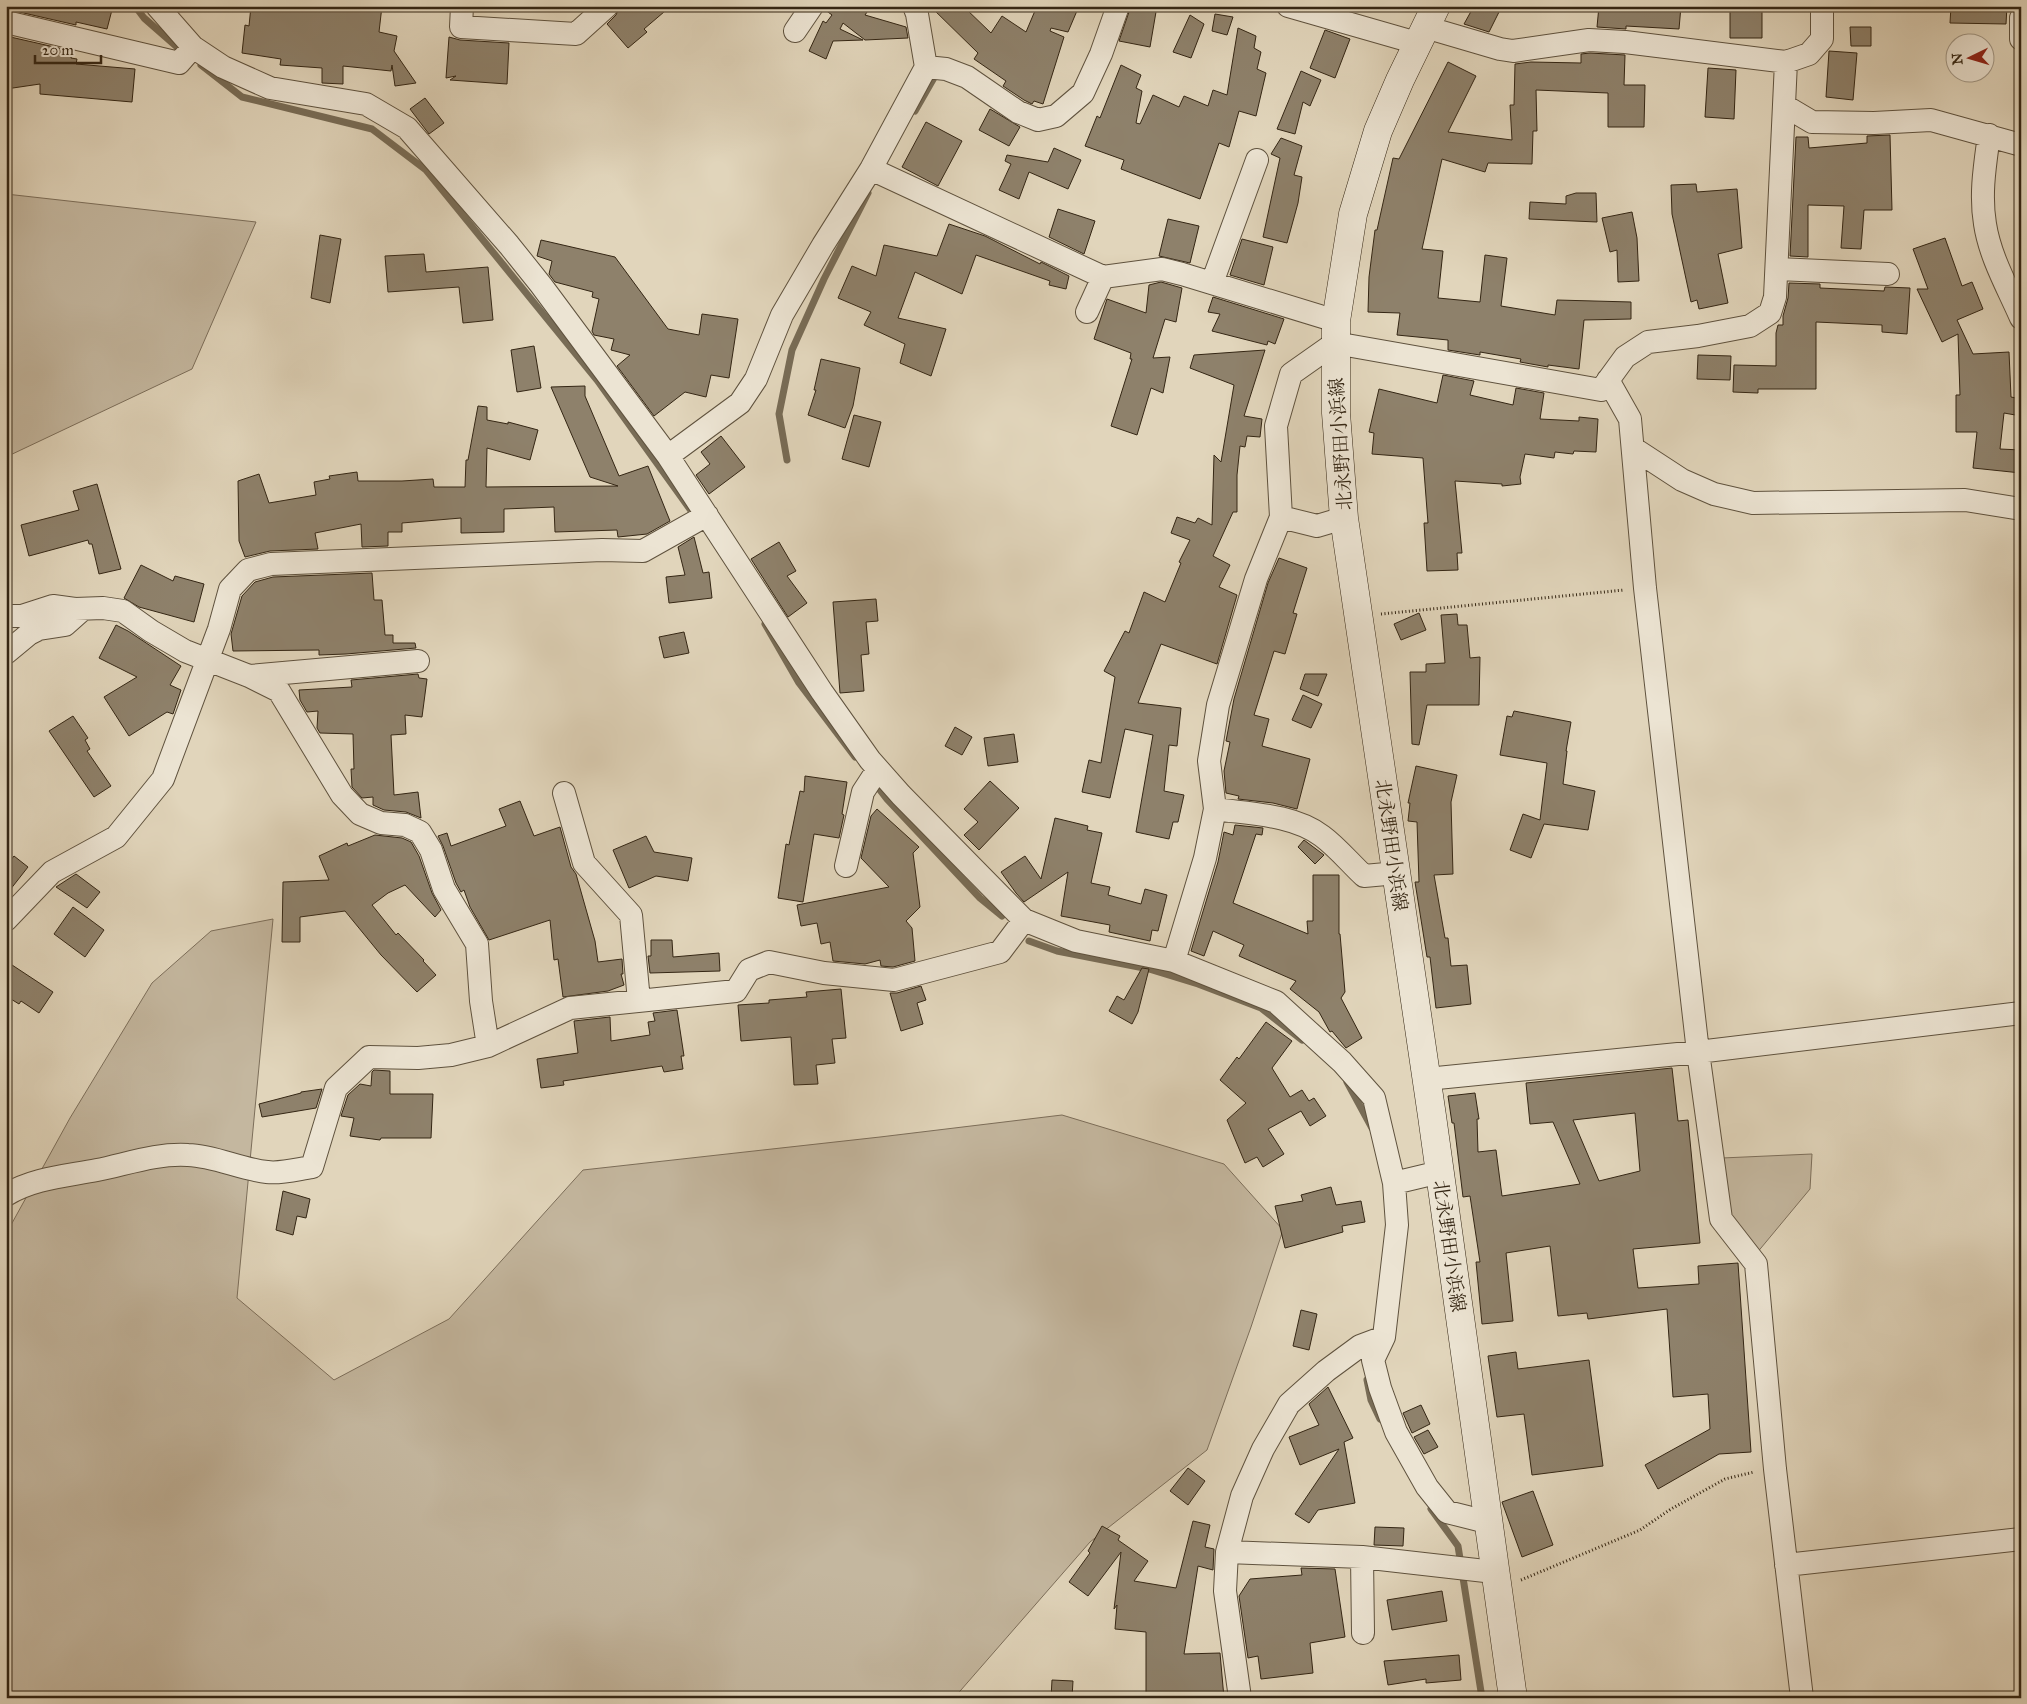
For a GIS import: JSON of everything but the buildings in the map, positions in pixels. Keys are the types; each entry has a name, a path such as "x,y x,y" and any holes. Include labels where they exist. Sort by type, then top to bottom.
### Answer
{"main road":[{"name":"北永野田小浜線","path":"1426,26 1378,131 1353,214 1336,332 1336,414 1344,518 1427,1079 1487,1522 1488,1576 1513,1698"}],"street":[{"path":"157,6 193,47 223,67 270,88 366,104 407,128 530,272 668,456 822,692 878,769 901,795 1024,920 1076,942 1174,961 1276,1002 1342,1062 1374,1098 1394,1183 1397,1225 1384,1337 1373,1360 1380,1388 1396,1432 1426,1487 1447,1512 1487,1522"},
{"path":"462,6 461,27 576,34 607,6"},
{"path":"795,31 812,6"},
{"path":"914,6 936,68"},
{"path":"936,68 967,78 1018,112 1038,120 1056,116 1083,93 1118,6"},
{"path":"1288,6 1426,26 1500,49 1513,51 1589,40 1625,42 1786,62 1809,54 1822,39 1822,6"},
{"path":"2021,18 2021,39"},
{"path":"6,22 180,63 193,47"},
{"path":"871,169 1103,277 1162,269 1212,283 1336,332 1601,390 1625,358 1648,342 1698,336 1750,326 1770,314 1775,297 1786,62"},
{"path":"668,456 740,403 756,379 782,315 823,245 936,68"},
{"path":"1784,106 1812,122 1874,123 1932,120 2021,145"},
{"path":"1989,135 1982,191 1985,224 1992,251 2021,318"},
{"path":"1212,283 1257,160"},
{"path":"1776,270 1888,274"},
{"path":"1087,312 1103,277"},
{"path":"1174,961 1205,858 1215,809 1209,761 1218,705 1256,579 1281,517 1276,426 1291,374 1336,332"},
{"path":"1608,380 1630,419 1645,588 1698,1052 1720,1220 1756,1264 1775,1469 1802,1698"},
{"path":"1632,448 1682,480 1714,494 1753,503 1965,500 2021,509"},
{"path":"6,920 52,872 116,837 163,779 208,660 230,589 248,570 271,564 602,550 643,551 707,515"},
{"path":"1281,517 1317,526 1344,518"},
{"path":"6,616 22,616 53,606 83,609 103,608 123,611 151,631 185,650 279,690 342,794 360,814 381,823 405,825 420,832 431,850 444,889 477,944 481,1001 488,1046"},
{"path":"6,653 39,628 65,625 83,609"},
{"path":"249,676 418,661"},
{"path":"846,866 863,792 878,769"},
{"path":"564,793 584,863 631,915 639,1001"},
{"path":"1215,809 1268,816 1304,825 1322,836 1364,876 1397,873"},
{"path":"6,1196 20,1186 78,1172 96,1170 130,1161 186,1155 268,1172 312,1168 336,1088 369,1058 418,1058 451,1055 488,1046 570,1008 736,991 749,970 769,962 824,973 894,980 1000,952 1024,920"},
{"path":"1427,1079 1698,1052 2021,1013"},
{"path":"1394,1183 1440,1172"},
{"path":"1240,1698 1226,1591 1227,1552 1242,1496 1263,1449 1289,1404 1326,1371 1360,1346 1384,1337"},
{"path":"1786,1565 2021,1539"},
{"path":"1227,1552 1362,1557 1448,1568 1488,1576"},
{"path":"1362,1557 1363,1633"}],"path":[{"path":"1358,616 1645,588"},
{"path":"1488,1576 1524,1580 1640,1530 1671,1509 1724,1479 1775,1469"}],"shaded area":[{"path":"6,194 256,222 192,369 6,457"},
{"path":"273,919 237,1298 334,1380 449,1319 583,1170 1062,1115 1224,1164 1283,1230 1207,1450 1090,1542 954,1698 6,1698 6,1234 70,1118 152,983 211,931"},
{"path":"1812,1154 1810,1189 1756,1254 1728,1214 1722,1158"}],"waterway":[{"path":"135,6 144,18 184,53"},
{"path":"201,65 242,97 372,129 426,170 597,380 692,512"},
{"path":"915,111 935,76 934,70"},
{"path":"787,460 779,414 792,350 824,279 868,193"},
{"path":"765,624 799,683 855,757"},
{"path":"877,786 980,898 1002,916"},
{"path":"1029,941 1057,951 1149,969 1198,984 1261,1008 1302,1040"},
{"path":"1347,1082 1372,1128"},
{"path":"1367,1380 1371,1400 1380,1419"},
{"path":"1431,1509 1458,1546 1482,1698"}]}
